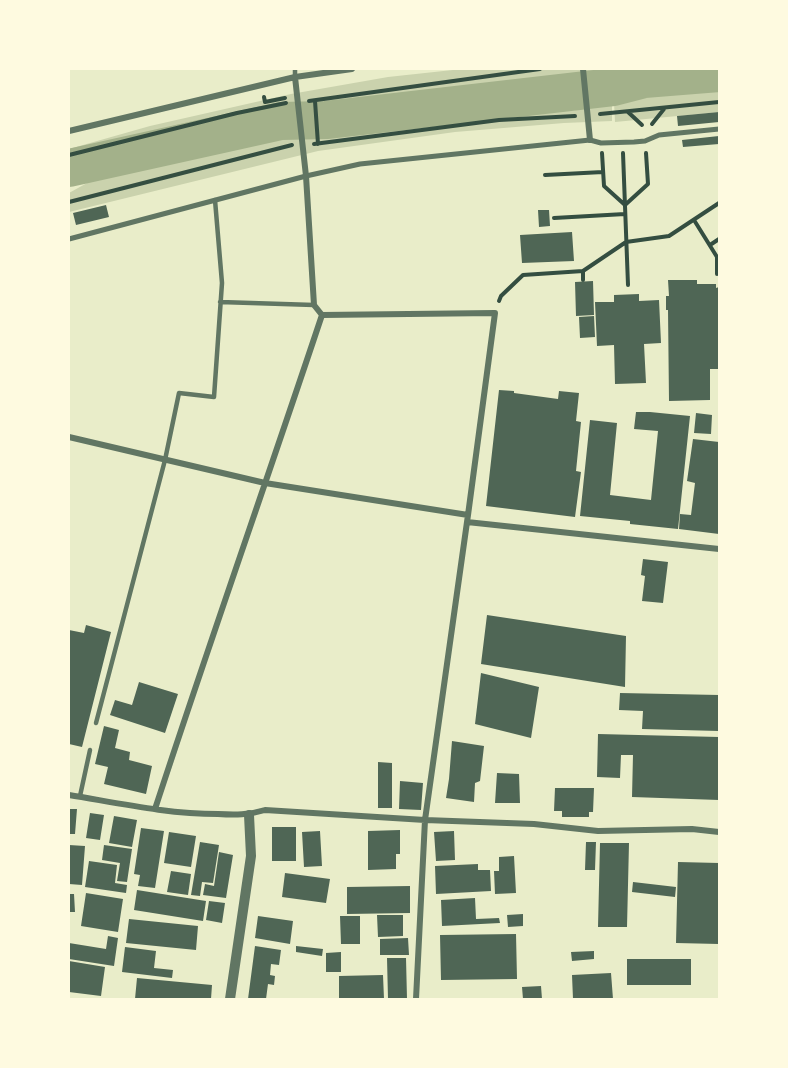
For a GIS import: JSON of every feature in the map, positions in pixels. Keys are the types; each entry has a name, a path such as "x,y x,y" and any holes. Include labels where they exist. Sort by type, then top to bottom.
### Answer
{"street":[{"path":"69,131 295,77 352,69"},
{"path":"583,69 590,140"},
{"path":"295,77 305,161 314,306 322,315 495,313 425,820 416,999"},
{"path":"69,238 360,164 590,140 601,143 645,141 659,135 719,129"},
{"path":"155,809 207,648 266,483 322,315"},
{"path":"69,437 266,483 467,518 719,549"},
{"path":"69,795 200,814 249,815 265,810 534,824 598,831 719,832"},
{"path":"230,999 251,856 249,815"}],"lane":[{"path":"295,69 295,77"},
{"path":"96,723 165,460 179,393 214,397 222,283 215,200"},
{"path":"220,302 314,306"},
{"path":"80,796 90,750"}],"path":[{"path":"318,144 315,101 540,69"},
{"path":"265,102 285,98"},
{"path":"69,155 289,102"},
{"path":"598,114 719,102"},
{"path":"628,112 642,125"},
{"path":"308,144 499,120 582,116"},
{"path":"625,206 648,184 645,141"},
{"path":"622,142 628,285"},
{"path":"69,202 299,143"},
{"path":"601,143 604,186 625,206"},
{"path":"545,175 603,172"},
{"path":"495,313 501,296 523,276 583,271 626,242 669,236 719,203"},
{"path":"554,218 625,214"},
{"path":"694,220 718,257 717,274"},
{"path":"710,245 719,239"},
{"path":"583,271 584,280"}],"green space":[{"path":"462,69 608,69 609,78 574,86 326,116 284,116 69,163 69,149 150,126 291,94 388,77"},
{"path":"719,81 719,112 615,122 614,102 632,96 682,92 705,82"},
{"path":"612,104 612,121 455,132 318,151 69,212 69,193 105,173 170,152 291,133 318,134 498,111 570,111"}],"building":[{"path":"719,112 719,122 678,126 677,116"},
{"path":"719,136 719,144 683,147 682,140"},
{"path":"106,205 109,217 76,225 73,213"},
{"path":"538,210 549,210 550,226 539,227"},
{"path":"572,232 574,261 522,263 520,235"},
{"path":"668,280 697,280 697,284 716,284 716,288 719,287 719,369 710,369 710,400 669,401 668,310 666,310 666,296 669,296"},
{"path":"593,281 594,315 576,316 575,282"},
{"path":"639,294 639,301 659,300 661,343 644,344 646,383 615,384 614,345 597,346 595,302 614,302 614,295"},
{"path":"594,316 595,337 580,338 579,317"},
{"path":"499,390 558,399 559,391 579,393 576,421 581,422 576,471 581,472 575,517 486,506"},
{"path":"636,412 690,416 678,529 580,516 590,420 617,423 610,495 651,500 658,431 634,429"},
{"path":"696,413 712,415 711,434 694,433"},
{"path":"693,439 719,442 719,534 679,529 680,514 691,515 695,483 687,481"},
{"path":"643,559 668,562 663,603 642,601 645,576 641,575"},
{"path":"487,615 626,636 625,687 481,664"},
{"path":"86,625 111,632 82,747 69,744 69,630 84,633"},
{"path":"481,673 539,687 531,738 475,724"},
{"path":"139,682 178,694 165,733 110,715 115,700 132,705"},
{"path":"620,693 719,695 719,731 642,729 643,711 619,710"},
{"path":"104,726 119,730 115,748 130,752 129,760 152,766 146,794 104,784 108,767 95,764"},
{"path":"598,734 719,737 719,800 632,797 633,755 621,755 620,778 597,777"},
{"path":"452,741 484,746 480,781 475,783 474,802 446,798"},
{"path":"378,762 392,763 392,808 378,808"},
{"path":"497,773 519,774 520,803 495,803"},
{"path":"400,781 423,783 421,810 399,809"},
{"path":"555,788 594,788 593,812 589,812 589,817 562,817 562,811 554,811"},
{"path":"69,809 77,809 75,834 69,834"},
{"path":"90,813 104,815 100,840 86,838"},
{"path":"114,816 137,820 132,847 109,843"},
{"path":"272,827 296,827 296,861 272,861"},
{"path":"141,828 164,831 155,888 138,886 140,875 134,874"},
{"path":"400,830 400,854 396,854 396,869 368,870 368,831"},
{"path":"320,831 322,866 304,867 302,832"},
{"path":"454,831 455,860 436,861 434,832"},
{"path":"169,832 196,836 191,867 164,863"},
{"path":"200,842 219,845 213,883 202,882 200,896 191,895"},
{"path":"586,842 596,842 595,870 585,870"},
{"path":"600,843 629,843 627,927 598,927"},
{"path":"69,845 85,846 82,885 69,884"},
{"path":"104,845 132,849 127,882 117,881 120,863 102,860"},
{"path":"219,852 233,855 226,898 203,895 205,884 214,886"},
{"path":"514,856 516,893 495,894 494,871 499,871 499,857"},
{"path":"89,861 117,865 115,883 127,885 126,893 85,887"},
{"path":"678,862 719,863 719,944 676,943"},
{"path":"478,864 478,870 490,870 491,891 436,894 435,866"},
{"path":"171,871 191,874 188,895 167,892"},
{"path":"285,873 330,879 326,903 282,897"},
{"path":"633,882 676,887 675,897 632,892"},
{"path":"410,886 410,913 347,914 347,887"},
{"path":"137,890 206,901 203,921 134,910"},
{"path":"86,893 123,899 118,932 81,926"},
{"path":"69,894 74,894 75,912 69,912"},
{"path":"475,898 476,919 499,918 500,923 442,926 441,900"},
{"path":"209,901 225,903 222,923 206,920"},
{"path":"523,914 523,926 508,927 507,915"},
{"path":"377,915 403,915 403,936 378,937"},
{"path":"258,916 293,921 290,944 255,938"},
{"path":"340,916 360,916 360,944 341,944"},
{"path":"129,919 198,926 196,950 126,943"},
{"path":"516,934 517,979 441,980 440,935"},
{"path":"108,936 118,938 114,966 69,959 69,943 106,949"},
{"path":"408,938 409,955 380,955 380,939"},
{"path":"255,946 281,950 279,965 271,964 270,975 275,976 274,985 268,984 266,999 248,999"},
{"path":"296,946 323,949 322,956 296,952"},
{"path":"125,947 156,951 154,968 173,970 172,978 122,972"},
{"path":"594,951 594,959 572,961 571,952"},
{"path":"341,952 341,972 326,972 326,953"},
{"path":"387,958 406,958 407,999 388,999"},
{"path":"627,959 691,959 691,985 627,985"},
{"path":"69,961 105,967 101,996 69,992"},
{"path":"611,973 613,999 573,999 572,975"},
{"path":"383,975 384,999 339,999 339,976"},
{"path":"137,978 212,985 211,999 135,999"},
{"path":"541,986 542,999 523,999 522,987"}],"waterway":[{"path":"69,168 281,121 326,120 613,87 644,79 719,73"}]}
